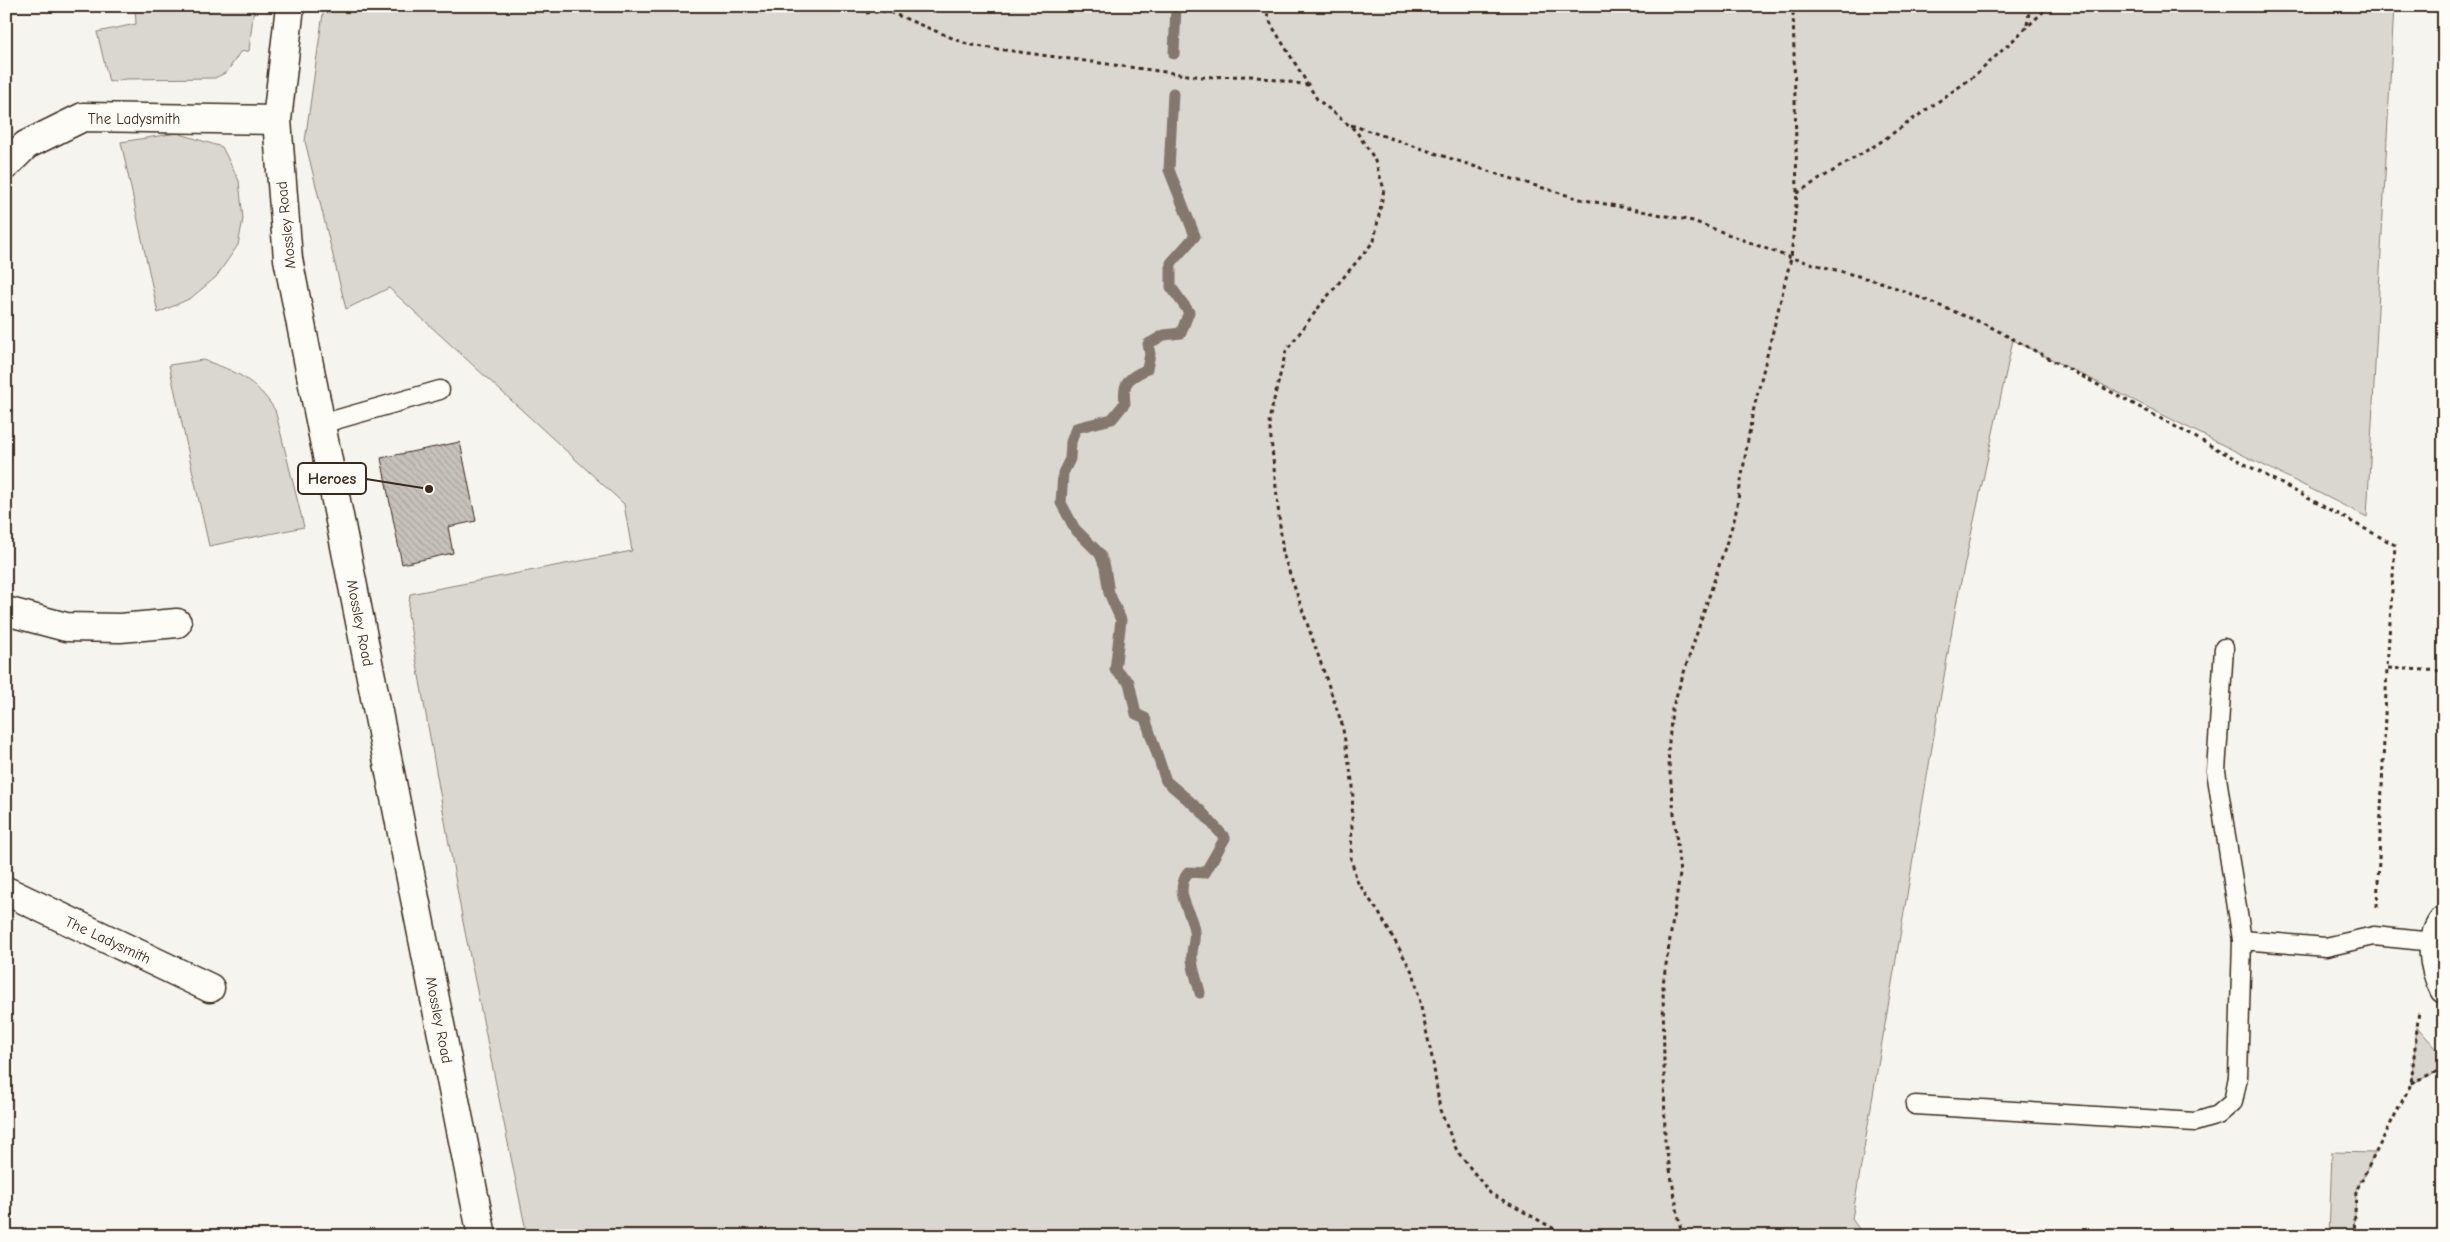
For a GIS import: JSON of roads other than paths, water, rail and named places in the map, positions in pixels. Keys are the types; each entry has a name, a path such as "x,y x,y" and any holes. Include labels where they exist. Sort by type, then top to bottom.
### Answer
{"main road":[{"name":"Mossley Road","path":"290,6 276,120 288,259 482,1236"},
{"name":"The Ladysmith","path":"6,165 26,145 84,117 276,120"},
{"path":"6,611 66,627 120,628 177,622"},
{"name":"The Ladysmith","path":"6,891 210,988"},
{"path":"2439,931 2433,959 2437,975 2444,988"}],"lane":[{"path":"321,424 440,390"},
{"path":"1916,1105 2195,1122 2218,1115 2233,1102 2238,1078 2242,940 2216,771 2224,648"},
{"path":"2242,940 2326,947 2374,936 2439,931"}],"waterway":[{"path":"1174,54 1176,6"},
{"path":"1173,93 1169,170 1195,236 1171,263 1171,287 1189,312 1181,333 1164,335 1148,344 1150,354 1147,369 1128,381 1124,396 1125,403 1112,419 1076,428 1071,442 1070,459 1063,473 1061,503 1075,529 1100,554 1105,567 1109,593 1121,620 1115,670 1129,682 1136,714 1145,718 1166,781 1200,810 1225,838 1205,873 1188,872 1182,888 1184,901 1194,931 1192,962 1200,993"}],"place":[{"name":"Heroes","path":"429,489"}]}
